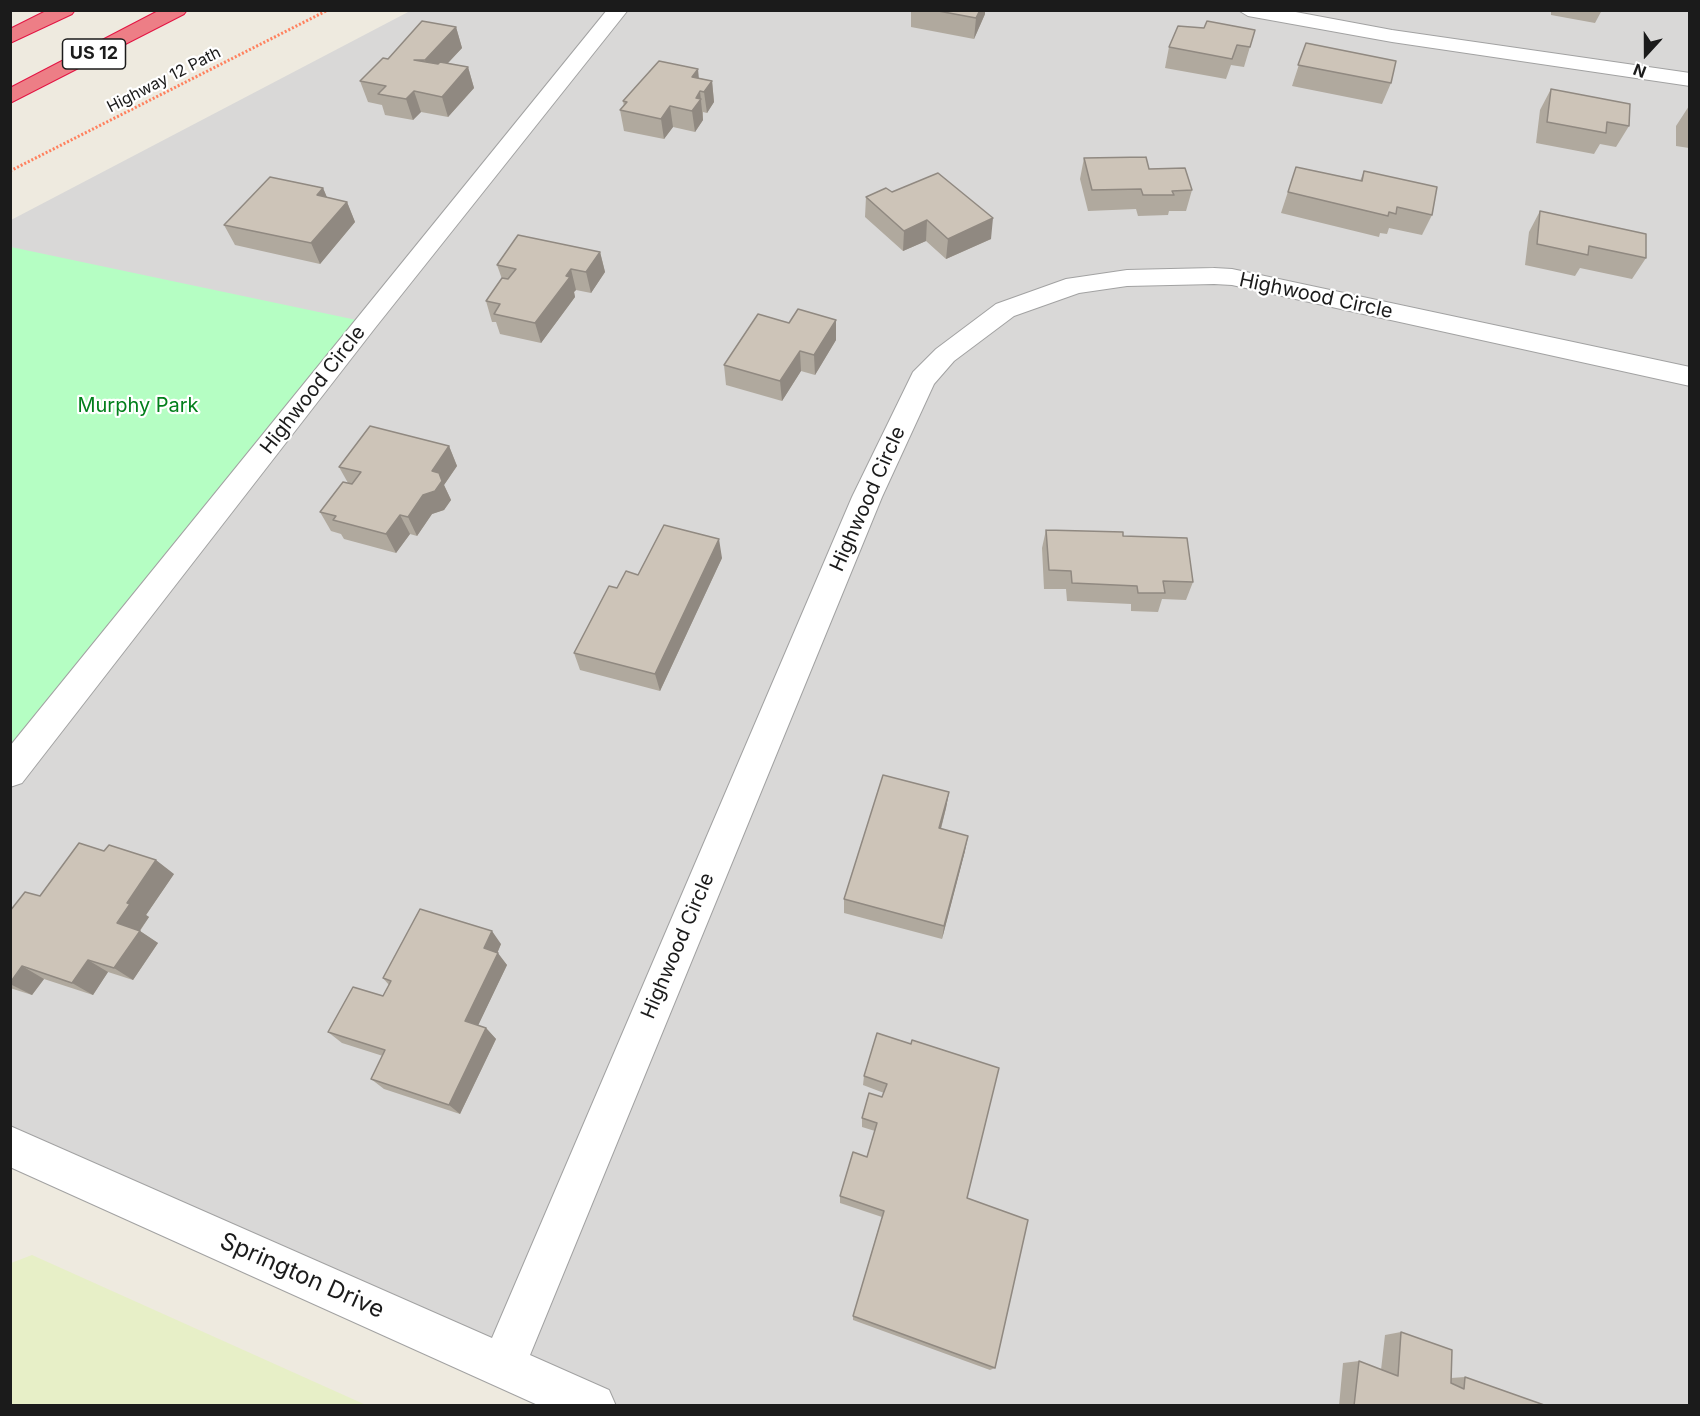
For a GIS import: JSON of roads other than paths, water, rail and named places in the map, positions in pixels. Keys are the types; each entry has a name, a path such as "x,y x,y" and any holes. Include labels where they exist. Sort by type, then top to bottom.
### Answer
{"highway":[{"name":"US 12","path":"10,37 65,10"},
{"name":"US 12","path":"10,97 177,10"}],"street":[{"name":"Highwood Circle","path":"10,772 366,322 618,10"},
{"path":"1248,10 1392,36 1689,80"},
{"name":"Highwood Circle","path":"503,1365 867,497 923,379 945,355 1005,310 1075,285 1127,278 1214,276 1232,277 1689,377"},
{"name":"Springton Drive","path":"10,1146 593,1406"}],"park label":[{"name":"Murphy Park","path":"138,406"}]}
